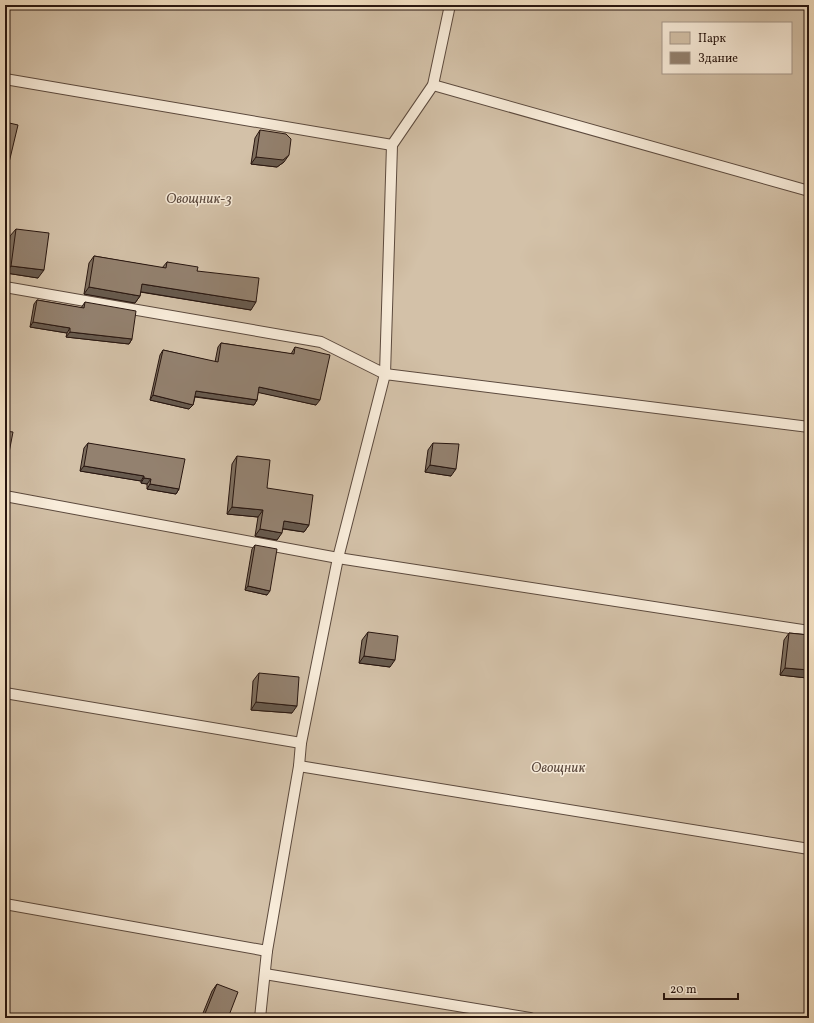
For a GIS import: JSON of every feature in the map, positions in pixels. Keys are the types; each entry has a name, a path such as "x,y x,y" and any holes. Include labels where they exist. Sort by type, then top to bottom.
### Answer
{"lane":[{"path":"260,1018 267,950 299,766 301,743 338,558 385,374 392,145 433,85 450,5"},
{"path":"5,79 392,145"},
{"path":"433,85 809,191"},
{"path":"5,287 321,342 385,374 809,427"},
{"path":"5,496 338,558 809,630"},
{"path":"5,693 301,743"},
{"path":"299,766 809,849"},
{"path":"5,904 267,950"},
{"path":"265,974 530,1018"}],"green space":[{"path":"5,5 809,5 809,1018 5,1018"}],"building":[{"path":"5,122 18,125 7,171 5,171"},
{"path":"260,130 286,134 291,139 289,155 283,160 256,157"},
{"path":"16,229 49,233 44,270 11,266"},
{"path":"94,256 166,268 167,262 198,267 197,271 259,278 256,302 142,284 140,296 89,287"},
{"path":"37,300 84,308 85,302 136,311 132,339 70,332 70,328 33,322"},
{"path":"221,343 294,354 295,347 330,355 320,400 259,387 257,400 196,391 193,405 153,395 163,350 218,362"},
{"path":"5,431 13,432 7,463 5,462"},
{"path":"88,443 185,459 179,489 150,484 151,479 144,478 144,476 84,466"},
{"path":"433,443 459,444 456,469 430,465"},
{"path":"237,456 270,460 267,488 313,495 309,525 284,521 282,533 260,529 263,510 232,507"},
{"path":"255,545 277,549 270,591 248,586"},
{"path":"368,632 398,636 395,660 364,656"},
{"path":"789,633 809,635 809,670 785,668"},
{"path":"259,673 299,677 297,706 256,702"},
{"path":"217,984 238,992 228,1018 210,1018 204,1016"}],"park label":[{"name":"Овощник-3","path":"199,198"},
{"name":"Овощник","path":"558,767"}]}
